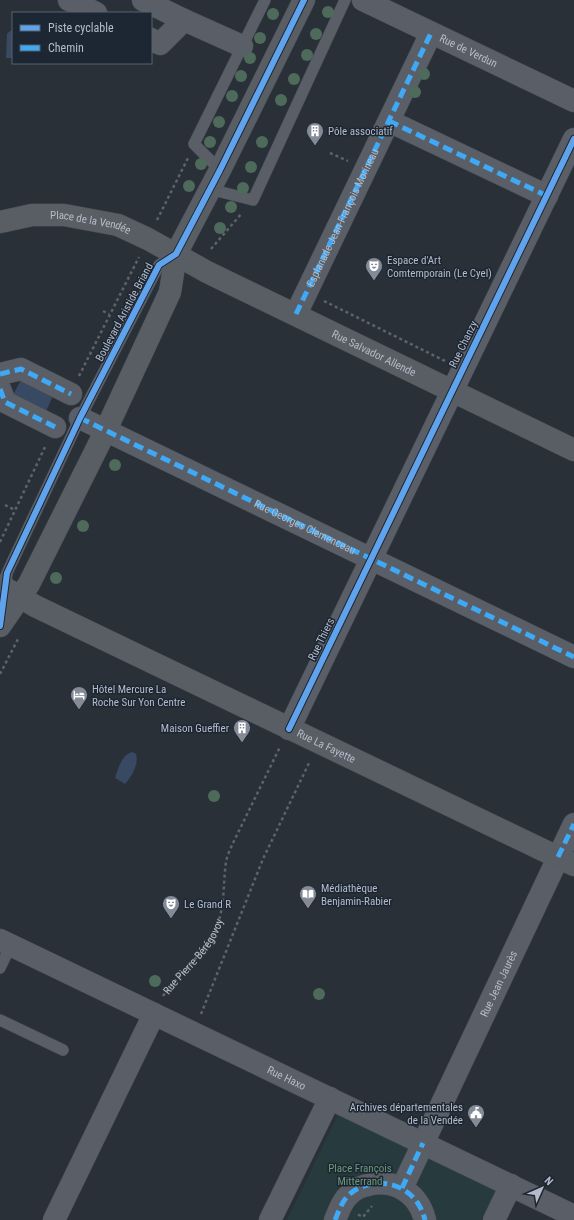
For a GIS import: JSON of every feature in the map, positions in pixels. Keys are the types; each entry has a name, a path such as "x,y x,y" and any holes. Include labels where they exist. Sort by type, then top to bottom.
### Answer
{"street":[{"path":"69,0 94,12"},
{"path":"143,0 242,46"},
{"name":"Boulevard Aristide Briand","path":"0,623 15,594 30,584 106,430 170,292 176,254 220,170 304,0"},
{"name":"Rue de Verdun","path":"363,0 574,101"},
{"path":"152,40 160,44 184,20"},
{"name":"Esplanade Jean-François Morineau","path":"296,314 432,33"},
{"path":"389,121 547,196"},
{"name":"Rue Chanzy","path":"371,558 574,139"},
{"name":"Place de la Vendée","path":"0,222 32,215 72,216 118,225 176,254"},
{"name":"Rue Salvador Allende","path":"176,254 207,272 574,450"},
{"path":"0,374 21,369 71,394"},
{"path":"0,389 5,402 55,426"},
{"name":"Rue Georges Clemenceau","path":"80,418 574,657"},
{"name":"Rue Thiers","path":"298,733 371,558"},
{"name":"Rue La Fayette","path":"15,594 298,733 566,861"},
{"name":"Rue Jean Jaurès","path":"423,1143 566,861 574,824"},
{"name":"Rue Haxo","path":"5,943 574,1216"},
{"path":"54,1220 154,1014"},
{"path":"270,1220 330,1098"},
{"path":"402,1188 423,1143"},
{"path":"335,1220 346,1198 358,1188 372,1183 388,1183 402,1188 414,1198 423,1211 425,1220"},
{"path":"494,1220 511,1185"}],"lane":[{"path":"220,170 194,144 265,0"},
{"path":"209,189 254,200 345,0"},
{"name":"Boulevard Aristide Briand","path":"15,594 7,573 80,418 159,265 176,254"},
{"path":"0,968 5,943"},
{"path":"0,1020 63,1050"}],"path":[{"path":"157,220 194,144"},
{"path":"211,249 254,200"},
{"path":"306,292 451,364"},
{"path":"103,311 109,314"},
{"path":"5,505 15,510"},
{"path":"0,674 19,636"},
{"path":"199,1018 263,859 311,758 298,733"},
{"path":"357,1220 359,1215 363,1217 375,1202"}],"green space":[{"name":"Place François Mitterrand","path":"339,1113 496,1190 481,1220 287,1220"}],"water":[{"path":"12,30 12,58 6,58 7,34"},
{"path":"22,378 54,393 45,414 12,397"},
{"path":"132,752 136,754 137,762 132,774 125,784 115,778 123,759"}],"marked path":[{"path":"296,314 431,33"},
{"path":"389,121 547,196"},
{"path":"0,374 21,369 71,394"},
{"path":"0,389 5,402 55,427"},
{"path":"80,418 574,657"},
{"path":"558,857 574,824"},
{"path":"402,1188 423,1143"},
{"path":"335,1220 346,1198 352,1193 364,1186 384,1183 393,1185 410,1194 416,1201 425,1220"}],"cycle path":[{"path":"0,626 7,573 80,418 159,265 176,254 220,170 304,0"},
{"path":"289,729 574,139"}],"place":[{"name":"Pôle associatif","path":"315,146"},
{"name":"Espace d'Art Comtemporain (Le Cyel)","path":"374,281"},
{"name":"Hôtel Mercure La Roche Sur Yon Centre","path":"79,710"},
{"name":"Maison Gueffier","path":"242,743"},
{"name":"Médiathèque Benjamin-Rabier","path":"308,909"},
{"name":"Le Grand R","path":"171,919"},
{"name":"Archives départementales de la Vendée","path":"476,1128"}]}
